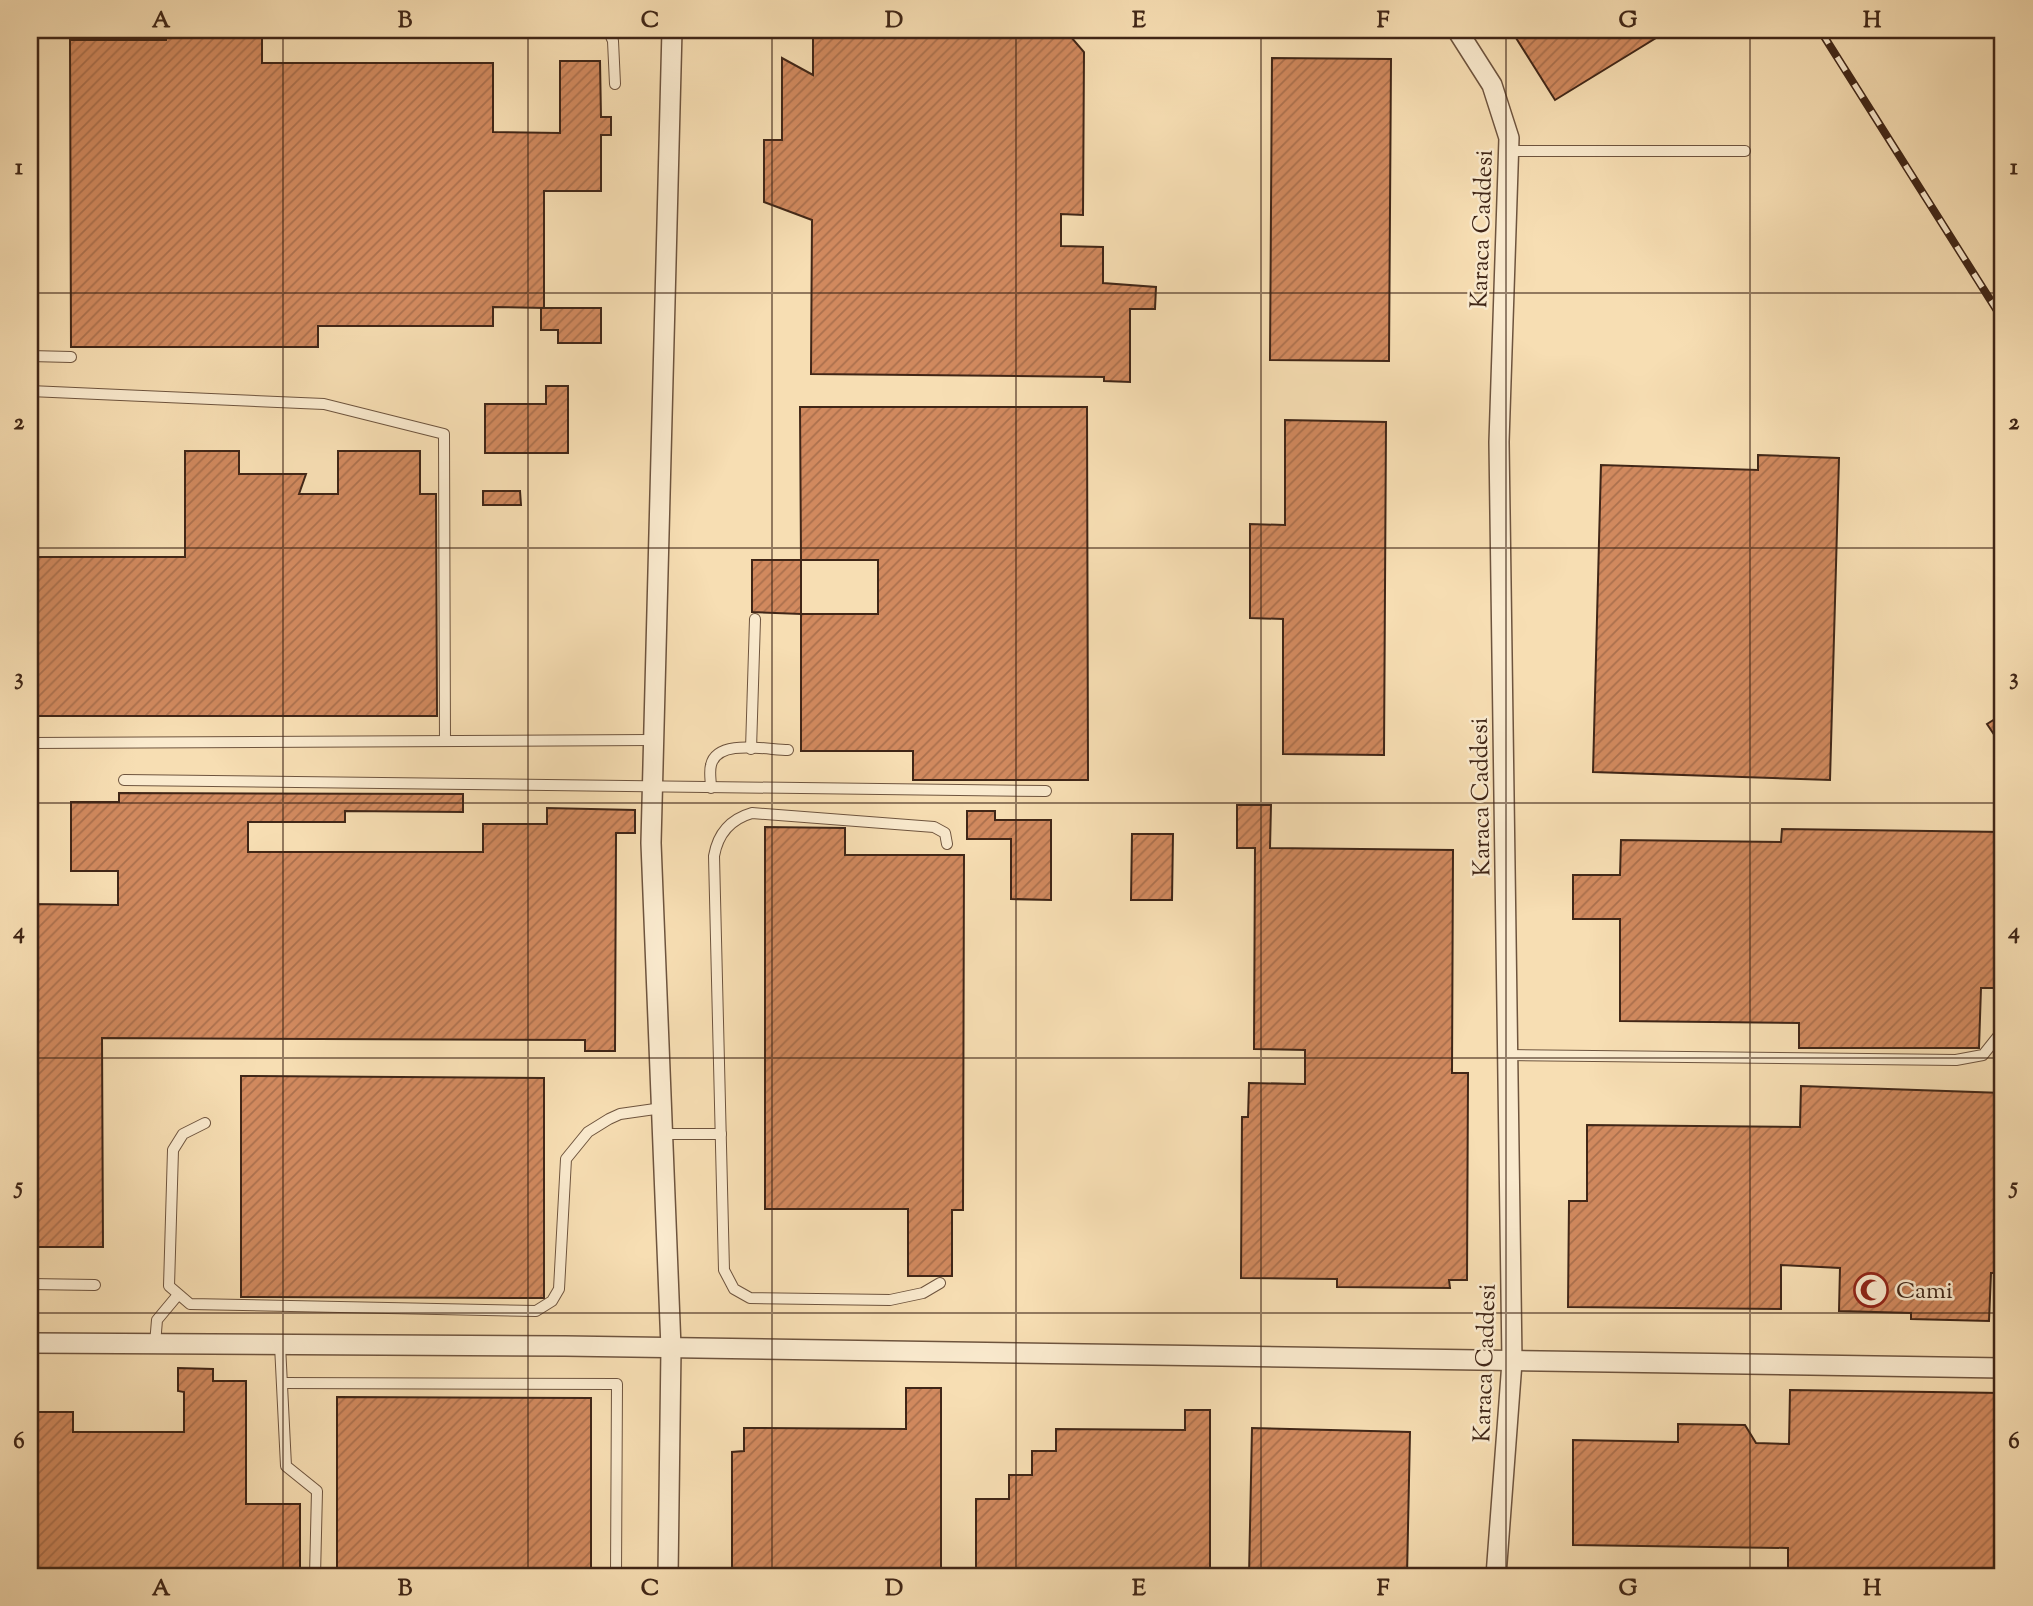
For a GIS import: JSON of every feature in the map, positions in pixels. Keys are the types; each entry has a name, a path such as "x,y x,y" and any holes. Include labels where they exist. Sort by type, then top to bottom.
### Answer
{"street":[{"path":"668,1576 671,1348 662,1134 652,740 672,30"},
{"name":"Karaca Caddesi","path":"1457,30 1492,85 1509,138 1499,442 1512,1362 1496,1576"},
{"path":"30,1343 671,1348 2003,1368"}],"lane":[{"path":"608,30 613,41 615,85"},
{"path":"1508,151 1745,151"},
{"path":"30,356 71,357"},
{"path":"30,391 324,404 444,434 445,741"},
{"path":"751,749 754,619"},
{"path":"30,743 652,740"},
{"path":"711,788 710,766 715,757 726,750 788,750"},
{"path":"124,780 1046,791"},
{"path":"940,1283 923,1293 890,1300 750,1298 739,1293 729,1283 724,1270 714,856 724,830 737,818 752,813 934,827 945,833 947,844"},
{"path":"1508,1055 1956,1060 1983,1055 2003,1030"},
{"path":"205,1123 183,1134 171,1160 169,1286 177,1296 190,1304 542,1310 552,1301 559,1289 566,1159 588,1132 609,1119 620,1114 662,1108"},
{"path":"662,1134 721,1134"},
{"path":"30,1284 95,1284"},
{"path":"155,1344 157,1320 177,1296"},
{"path":"280,1345 286,1465 317,1491 315,1576"},
{"path":"283,1383 617,1384 616,1576"}],"building":[{"path":"840,30 1065,30 1084,52 1083,215 1061,214 1061,246 1103,247 1103,283 1156,287 1155,309 1130,309 1130,382 1104,381 1104,377 811,374 812,220 764,202 764,140 782,140 782,58 813,75 813,33 840,34"},
{"path":"1511,30 1669,30 1555,100"},
{"path":"166,34 262,34 262,63 493,63 493,132 560,133 560,61 600,61 601,117 611,117 611,135 601,135 601,191 544,191 544,308 493,307 493,326 318,326 318,347 71,347 70,40 166,40"},
{"path":"1272,58 1391,59 1389,361 1270,360"},
{"path":"541,308 601,308 601,343 558,343 558,330 541,330"},
{"path":"546,386 568,386 568,453 485,453 485,404 546,404"},
{"path":"800,407 1087,407 1088,780 913,780 913,751 801,751 801,614 878,614 878,560 801,560"},
{"path":"1285,420 1386,422 1384,755 1283,754 1283,619 1250,618 1250,524 1285,525"},
{"path":"185,451 239,451 239,474 306,474 299,494 338,494 338,451 420,451 420,494 436,494 437,716 30,716 30,557 185,557"},
{"path":"1758,455 1839,458 1830,780 1593,772 1601,465 1758,470"},
{"path":"483,491 520,491 521,505 483,505"},
{"path":"752,560 801,560 801,614 752,612"},
{"path":"2003,714 2003,748 1987,724"},
{"path":"119,793 463,794 463,812 345,811 345,822 248,822 248,852 483,852 483,824 547,824 547,808 635,810 635,833 616,833 615,1051 585,1051 585,1040 102,1038 103,1247 30,1247 30,904 118,905 118,871 71,871 71,802 119,802"},
{"path":"1237,805 1271,805 1270,848 1453,850 1452,1073 1468,1073 1467,1280 1449,1280 1450,1288 1337,1287 1337,1279 1241,1278 1242,1117 1248,1117 1249,1083 1305,1084 1305,1050 1254,1049 1255,848 1237,848"},
{"path":"967,811 995,811 995,820 1051,820 1051,900 1011,899 1011,839 967,839"},
{"path":"765,827 845,828 845,855 964,855 963,1210 952,1210 952,1276 908,1276 908,1209 765,1209"},
{"path":"1782,829 2003,832 2003,988 1981,988 1979,1048 1799,1048 1799,1023 1620,1021 1620,919 1573,919 1573,875 1620,875 1621,840 1781,842"},
{"path":"1132,834 1173,834 1172,900 1131,900"},
{"path":"241,1076 544,1078 544,1298 241,1297"},
{"path":"1801,1086 2003,1093 2003,1273 1991,1273 1989,1321 1911,1319 1911,1313 1839,1311 1840,1268 1781,1265 1781,1309 1568,1307 1569,1201 1587,1201 1587,1125 1800,1127"},
{"path":"178,1368 213,1369 213,1381 246,1381 246,1504 300,1504 300,1576 30,1576 30,1412 73,1412 73,1432 184,1432 184,1392 178,1391"},
{"path":"906,1388 941,1388 941,1576 732,1576 732,1452 744,1451 744,1428 906,1429"},
{"path":"1790,1390 2002,1393 2003,1576 1788,1576 1788,1548 1573,1545 1573,1440 1678,1442 1678,1424 1745,1425 1756,1443 1789,1444"},
{"path":"337,1397 591,1398 591,1576 337,1576"},
{"path":"1185,1410 1210,1410 1210,1576 976,1576 976,1499 1009,1499 1009,1475 1032,1475 1032,1451 1056,1451 1056,1429 1185,1430"},
{"path":"1252,1428 1410,1432 1407,1576 1249,1576"}],"railway":[{"path":"1820,30 2003,320"}],"place":[{"name":"Cami","path":"1871,1290"}]}
